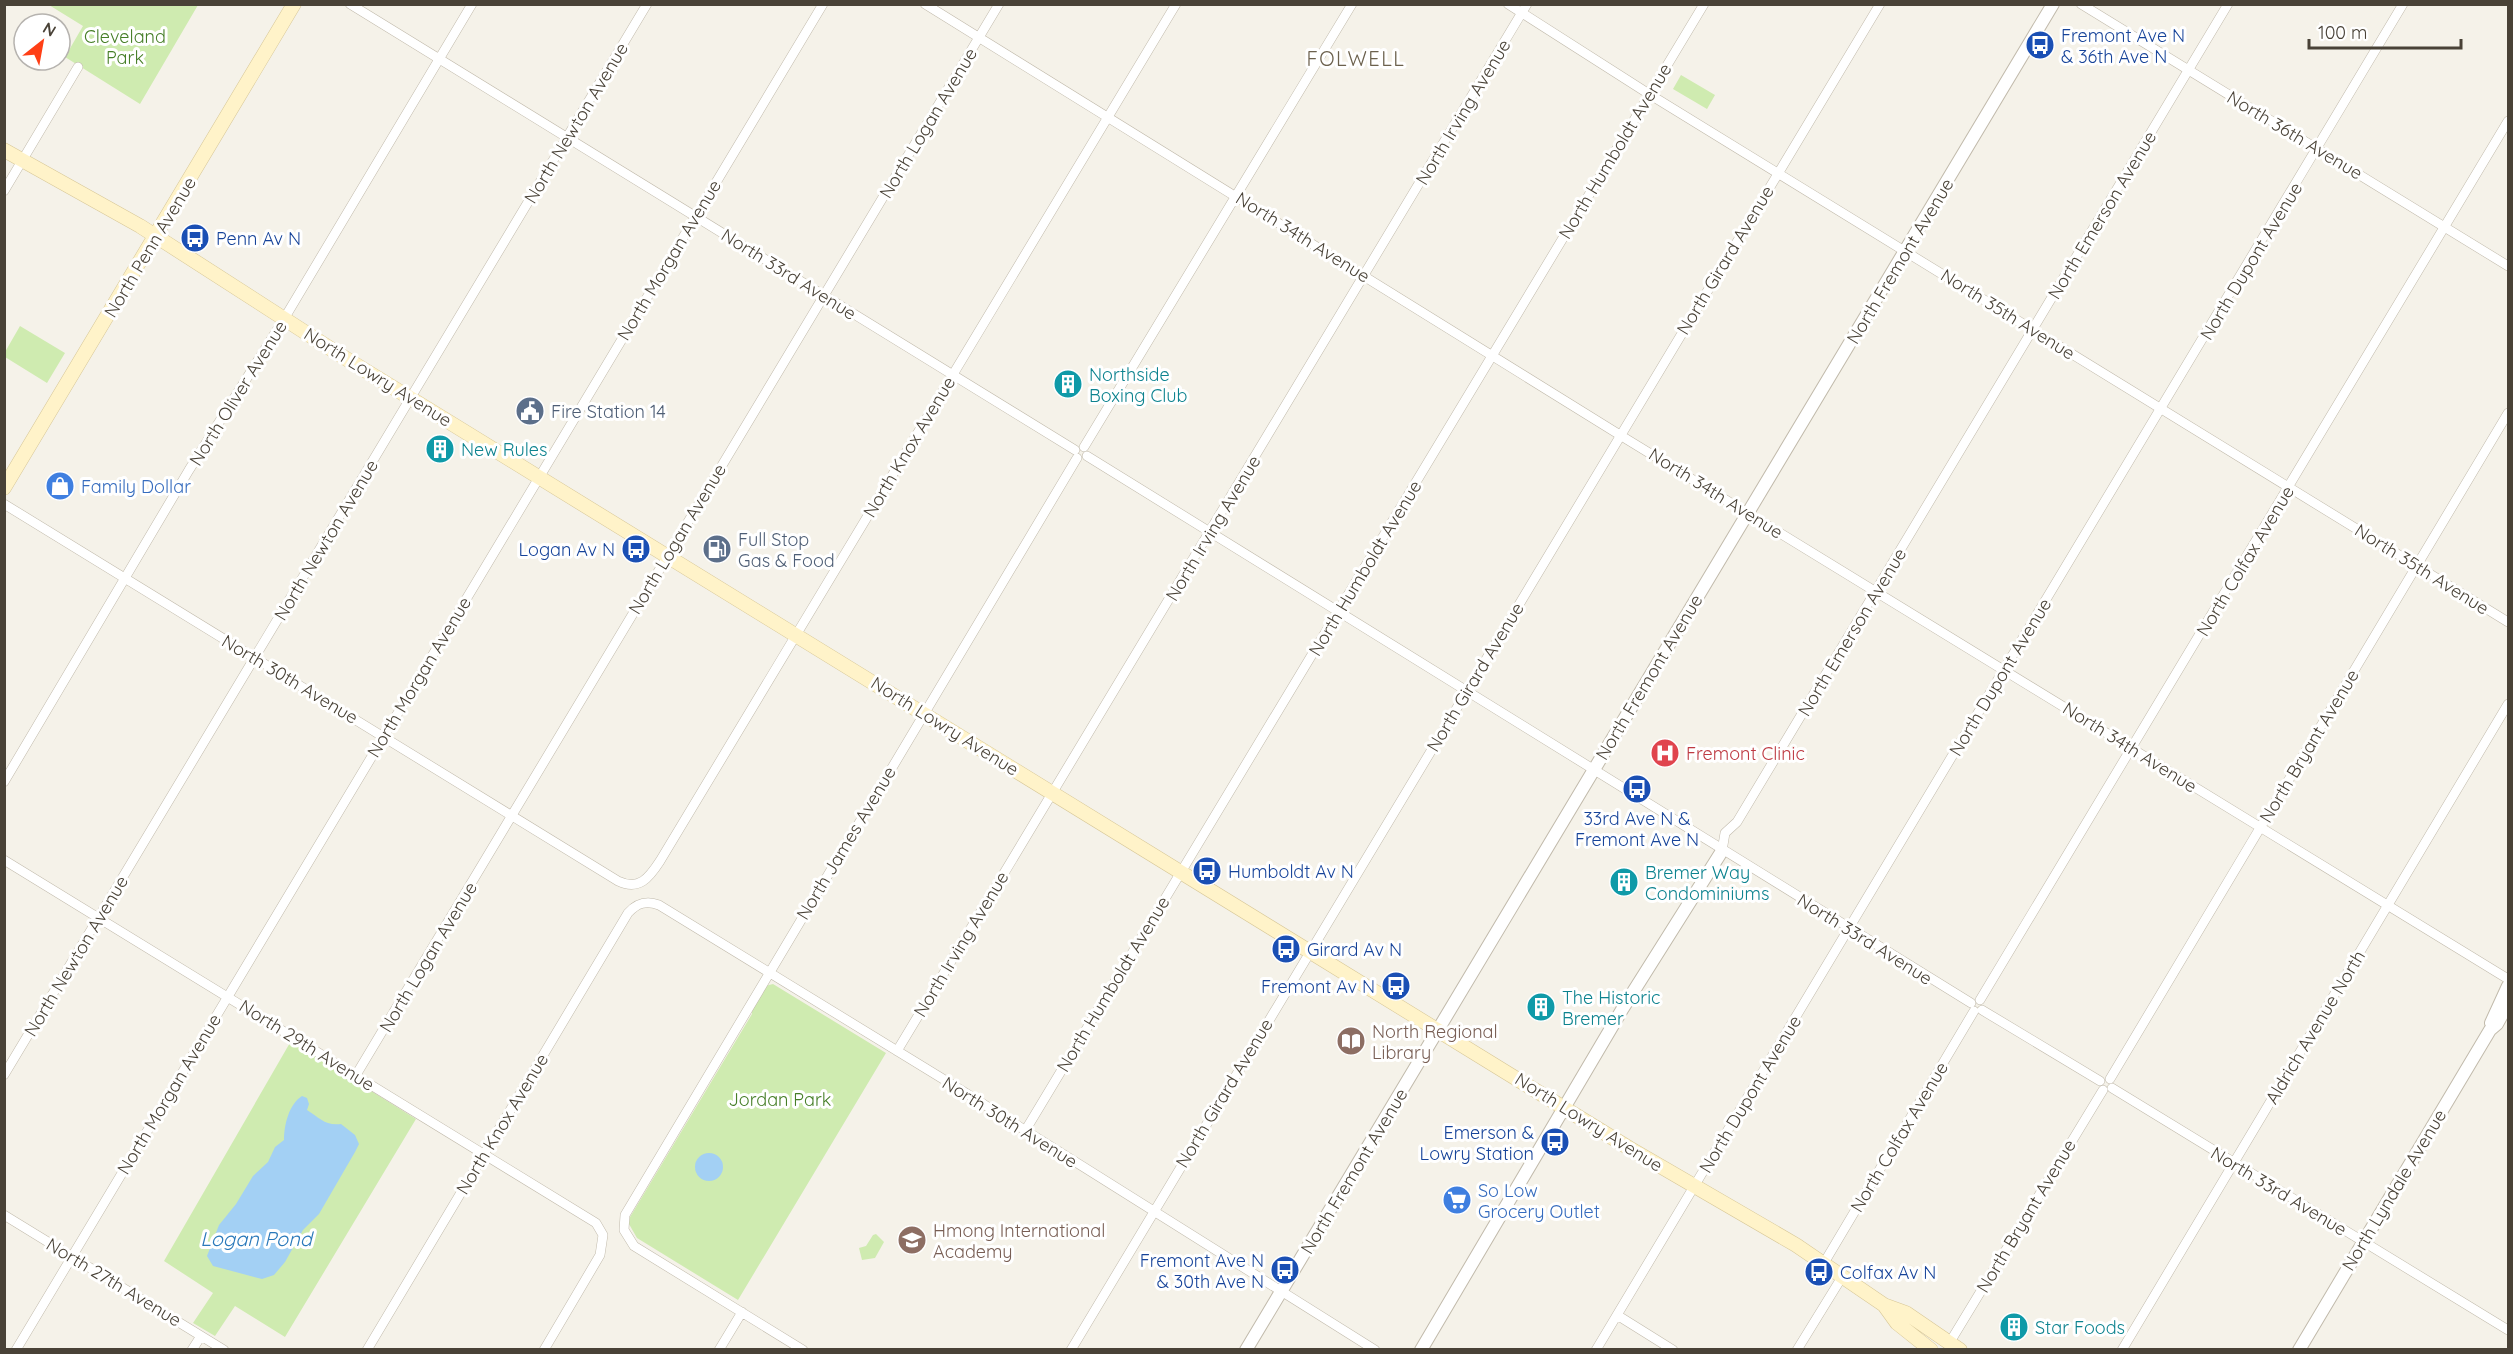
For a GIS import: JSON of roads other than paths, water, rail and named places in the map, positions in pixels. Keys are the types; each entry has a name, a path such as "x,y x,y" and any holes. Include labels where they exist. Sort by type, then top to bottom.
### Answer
{"main road":[{"name":"North Penn Avenue","path":"4,488 294,4"},
{"name":"North Lowry Avenue","path":"4,150 99,202 411,398 1309,951 1824,1263 1884,1305 1906,1313 1955,1346"},
{"name":"North Lowry Avenue","path":"1884,1305 1897,1323 1931,1350"}],"street":[{"name":"North 33rd Avenue","path":"350,4 1467,691 1722,851 2508,1330"},
{"name":"North Oliver Avenue","path":"4,782 472,4"},
{"name":"North Newton Avenue","path":"4,1075 647,4"},
{"name":"North Morgan Avenue","path":"16,1350 823,4"},
{"name":"North 34th Avenue","path":"925,4 1620,435 2508,979"},
{"name":"North Logan Avenue","path":"356,1075 999,4"},
{"name":"North Knox Avenue","path":"638,884 647,880 652,873 1176,4"},
{"name":"North James Avenue","path":"742,1312 642,1251 627,1238 623,1220 628,1208 1352,4"},
{"name":"North 35th Avenue","path":"1508,4 1524,9 1650,94 2508,622"},
{"name":"North Humboldt Avenue","path":"1025,1131 1704,4"},
{"name":"North Girard Avenue","path":"1071,1350 1880,4"},
{"name":"North Fremont Avenue","path":"1246,1350 2053,4"},
{"name":"North 36th Avenue","path":"2081,4 2508,266"},
{"name":"North Emerson Avenue","path":"1421,1350 1564,1107 1722,851 1725,833 1737,822 1877,592 2228,4"},
{"name":"North Dupont Avenue","path":"1596,1350 2403,4"},
{"name":"North Irving Avenue","path":"897,1051 1524,9"},
{"path":"4,191 78,67"},
{"name":"North Colfax Avenue","path":"1824,1263 2508,121"},
{"name":"North Bryant Avenue","path":"1955,1346 2106,1085 2508,413"},
{"name":"North 30th Avenue","path":"4,504 618,880 638,884"},
{"name":"Aldrich Avenue North","path":"2122,1350 2508,704"},
{"name":"North 29th Avenue","path":"4,860 590,1219 600,1228 603,1235 600,1255 543,1350"},
{"name":"North Knox Avenue","path":"367,1350 628,913 642,903"},
{"name":"North 30th Avenue","path":"642,903 659,905 769,972 1375,1350"},
{"name":"North Lyndale Avenue","path":"2299,1350 2490,1030 2496,1009 2508,986"},
{"name":"North Lyndale Avenue","path":"2490,1030 2497,1024 2508,1004"},
{"name":"North 27th Avenue","path":"4,1215 224,1350"},
{"path":"1797,1350 1842,1277"},
{"path":"719,1350 742,1312 803,1350"},
{"path":"1617,1315 1673,1350"},
{"path":"192,1350 201,1336"}],"water":[{"name":"Logan Pond","path":"302,1096 307,1098 309,1104 307,1110 327,1123 341,1124 355,1135 359,1144 355,1152 319,1214 303,1230 285,1262 274,1275 262,1279 213,1266 207,1256 219,1225 236,1204 253,1176 268,1162 275,1147 284,1140 288,1115"},
{"path":"709,1153 719,1157 723,1167 719,1177 709,1181 699,1177 695,1167 699,1157"}],"place":[{"name":"Fremont Ave N & 36th Ave N","path":"2040,45"},
{"name":"Penn Av N","path":"195,238"},
{"name":"Northside Boxing Club","path":"1068,384"},
{"name":"Fire Station 14","path":"530,411"},
{"name":"New Rules","path":"440,449"},
{"name":"Family Dollar","path":"60,486"},
{"name":"Logan Av N","path":"636,549"},
{"name":"Full Stop Gas & Food","path":"717,549"},
{"name":"Fremont Clinic","path":"1665,753"},
{"name":"33rd Ave N & Fremont Ave N","path":"1637,789"},
{"name":"Humboldt Av N","path":"1207,871"},
{"name":"Bremer Way Condominiums","path":"1624,882"},
{"name":"Girard Av N","path":"1286,949"},
{"name":"Fremont Av N","path":"1396,986"},
{"name":"The Historic Bremer","path":"1541,1007"},
{"name":"North Regional Library","path":"1351,1041"},
{"name":"Emerson & Lowry Station","path":"1555,1142"},
{"name":"So Low Grocery Outlet","path":"1457,1200"},
{"name":"Hmong International Academy","path":"912,1240"},
{"name":"Fremont Ave N & 30th Ave N","path":"1285,1270"},
{"name":"Colfax Av N","path":"1819,1272"},
{"name":"Star Foods","path":"2014,1327"}],"district":[{"name":"FOLWELL","path":"1356,58"}],"park label":[{"name":"Cleveland Park","path":"125,46"},
{"name":"Jordan Park","path":"780,1099"}]}
